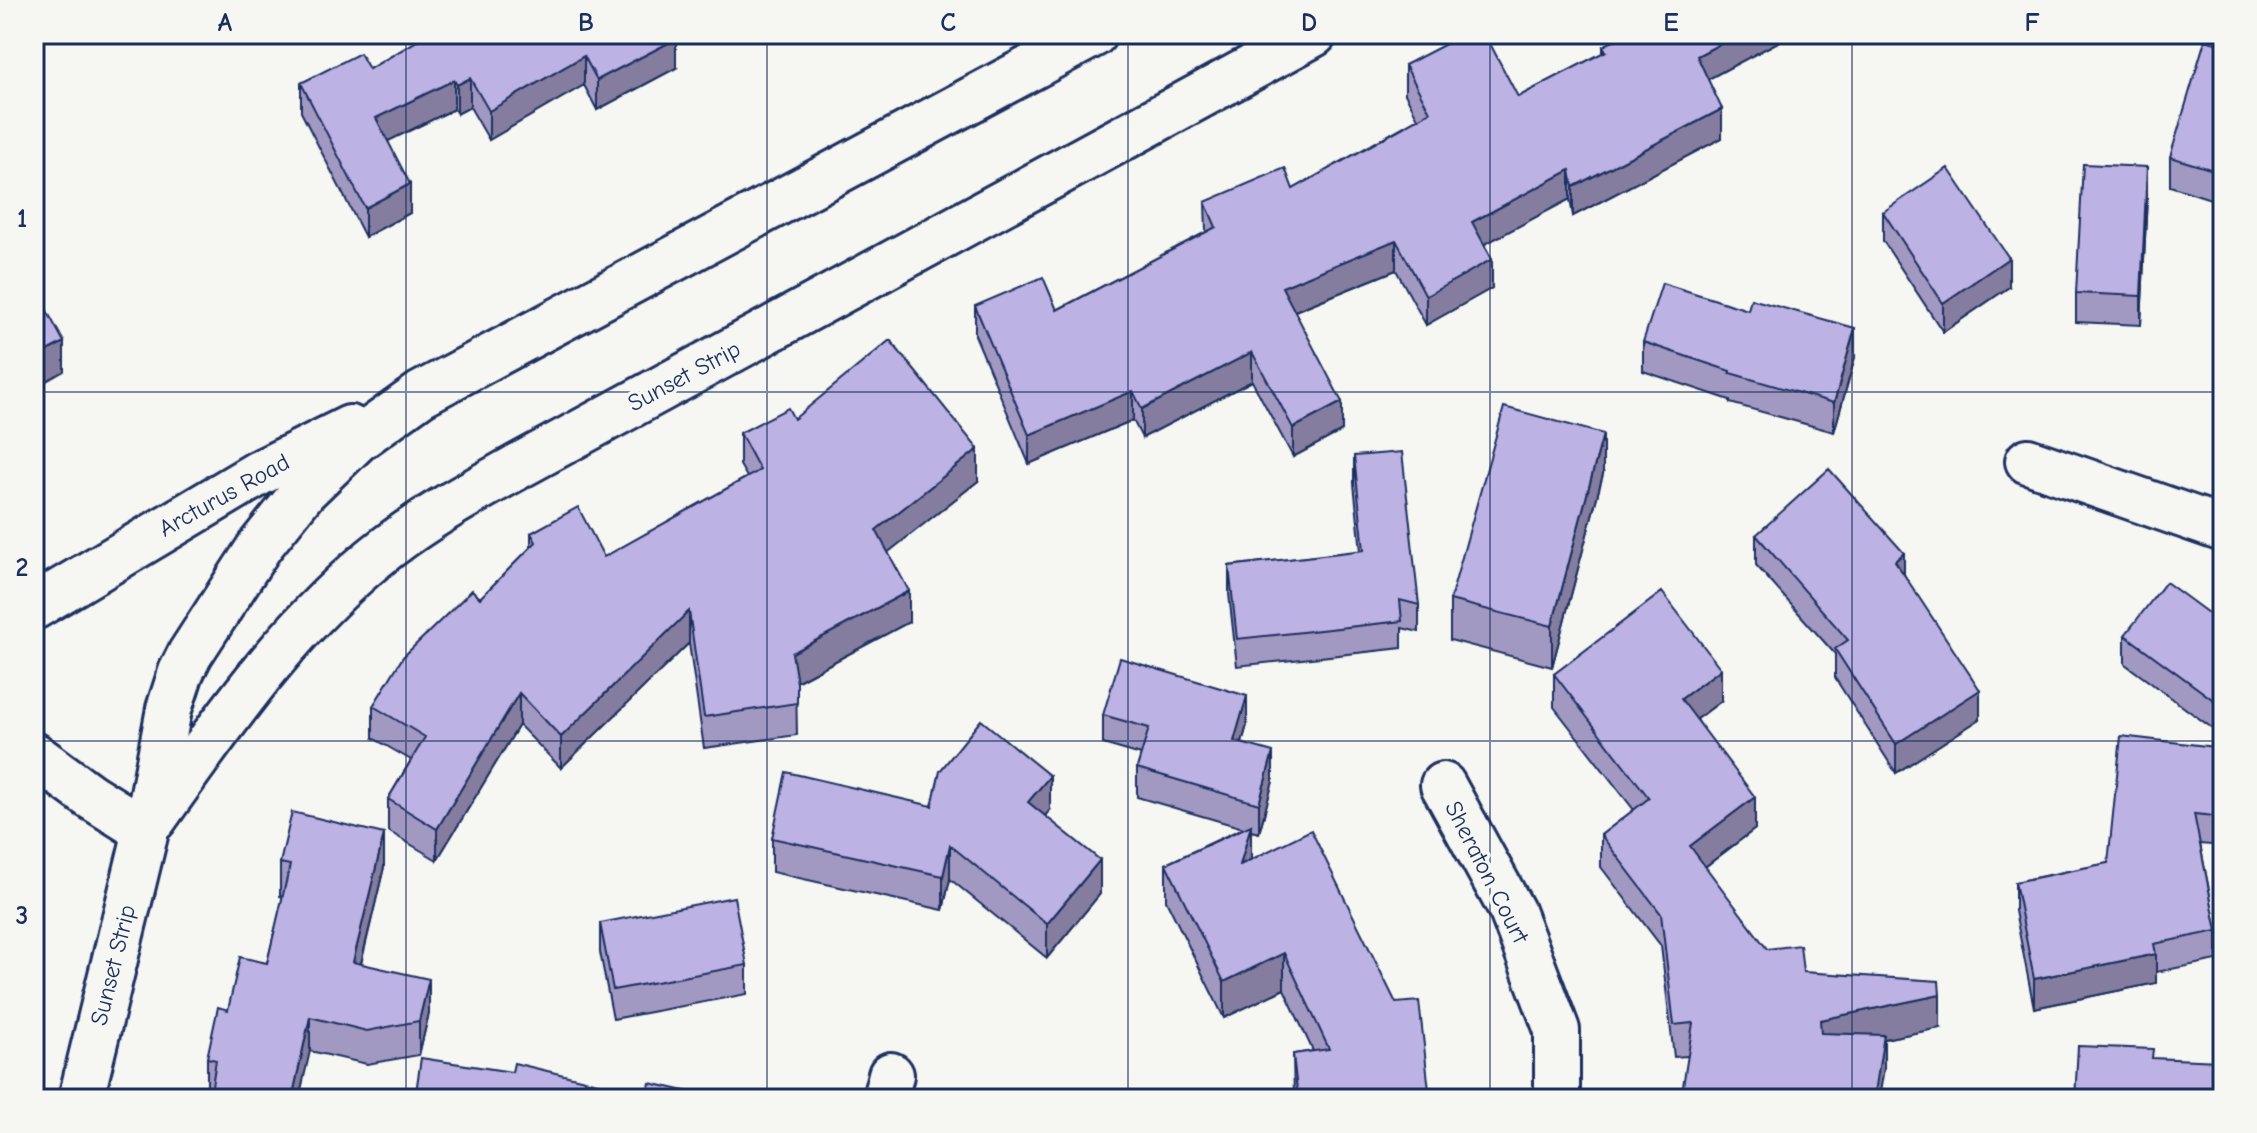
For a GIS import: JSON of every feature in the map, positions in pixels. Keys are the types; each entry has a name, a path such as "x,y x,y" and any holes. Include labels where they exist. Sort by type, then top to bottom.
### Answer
{"street":[{"name":"Sunset Strip","path":"81,1099 146,831 175,690 190,654 206,627 260,546 304,491 357,440 421,394 1094,34"},
{"name":"Sunset Strip","path":"146,831 215,733 288,641 338,590 410,531 517,467 1314,34"},
{"name":"Arcturus Road","path":"34,607 259,473 421,394"},
{"path":"2028,461 2223,529"},
{"path":"34,755 90,796 146,831"},
{"name":"Sheraton Court","path":"1443,785 1512,911 1557,1030 1557,1099"}],"building":[{"path":"429,34 673,34 676,39 597,80 584,56 489,111 470,78 457,85 454,80 376,118 410,184 365,208 301,83 360,53 369,69"},
{"path":"1465,34 1485,34 1518,97 1606,51 1603,46 1627,34 1739,34 1697,56 1722,109 1573,187 1570,170 1472,222 1492,259 1426,296 1396,240 1282,287 1342,402 1293,428 1252,352 1142,409 1133,391 1029,435 975,306 1043,277 1057,310 1216,227 1205,202 1285,168 1293,189 1430,112 1405,65"},
{"path":"2205,40 2223,45 2223,163 2220,172 2170,157"},
{"path":"2083,164 2147,167 2141,296 2076,293"},
{"path":"1948,168 2009,258 1943,303 1883,212"},
{"path":"1662,283 1748,310 1751,299 1855,328 1834,403 1730,373 1643,342"},
{"path":"34,287 64,342 34,358"},
{"path":"890,340 978,449 876,530 909,591 792,653 797,703 704,717 689,611 561,737 519,693 437,829 388,799 425,737 373,706 403,657 472,590 480,598 536,542 531,533 578,507 604,557 760,470 740,433 788,408 794,419"},
{"path":"1504,407 1603,434 1552,626 1450,600"},
{"path":"1402,452 1419,605 1400,600 1402,621 1237,639 1229,566 1364,550 1354,456"},
{"path":"1829,469 1904,553 1895,561 1980,690 1896,744 1835,649 1848,640 1756,535"},
{"path":"2166,582 2223,624 2220,632 2223,634 2223,707 2125,635"},
{"path":"1662,592 1721,669 1681,699 1755,797 1690,846 1767,949 1800,945 1803,972 1939,981 1940,995 1820,1020 1821,1033 1884,1035 1874,1099 1681,1099 1693,1023 1674,1025 1661,914 1601,835 1649,798 1554,674"},
{"path":"1120,658 1247,696 1234,741 1273,752 1259,804 1137,768 1149,728 1103,715"},
{"path":"981,720 1050,776 1028,802 1100,860 1047,924 950,845 943,876 772,838 786,772 932,806 940,771"},
{"path":"2121,736 2223,748 2223,817 2194,814 2217,931 2154,944 2156,954 2034,979 2015,882 2108,863"},
{"path":"292,812 384,834 353,962 429,979 419,1021 367,1031 310,1017 292,1099 210,1099 216,1060 207,1058 218,1007 228,1010 240,957 267,963 290,865 280,863"},
{"path":"1251,825 1240,865 1311,830 1396,1003 1419,1001 1430,1099 1298,1099 1293,1054 1329,1049 1284,953 1224,982 1166,864"},
{"path":"734,897 747,965 613,990 600,923"},
{"path":"2078,1046 2153,1049 2152,1058 2219,1061 2217,1099 2075,1099"},
{"path":"421,1058 512,1072 514,1063 647,1095 650,1083 719,1099 415,1099"}]}
